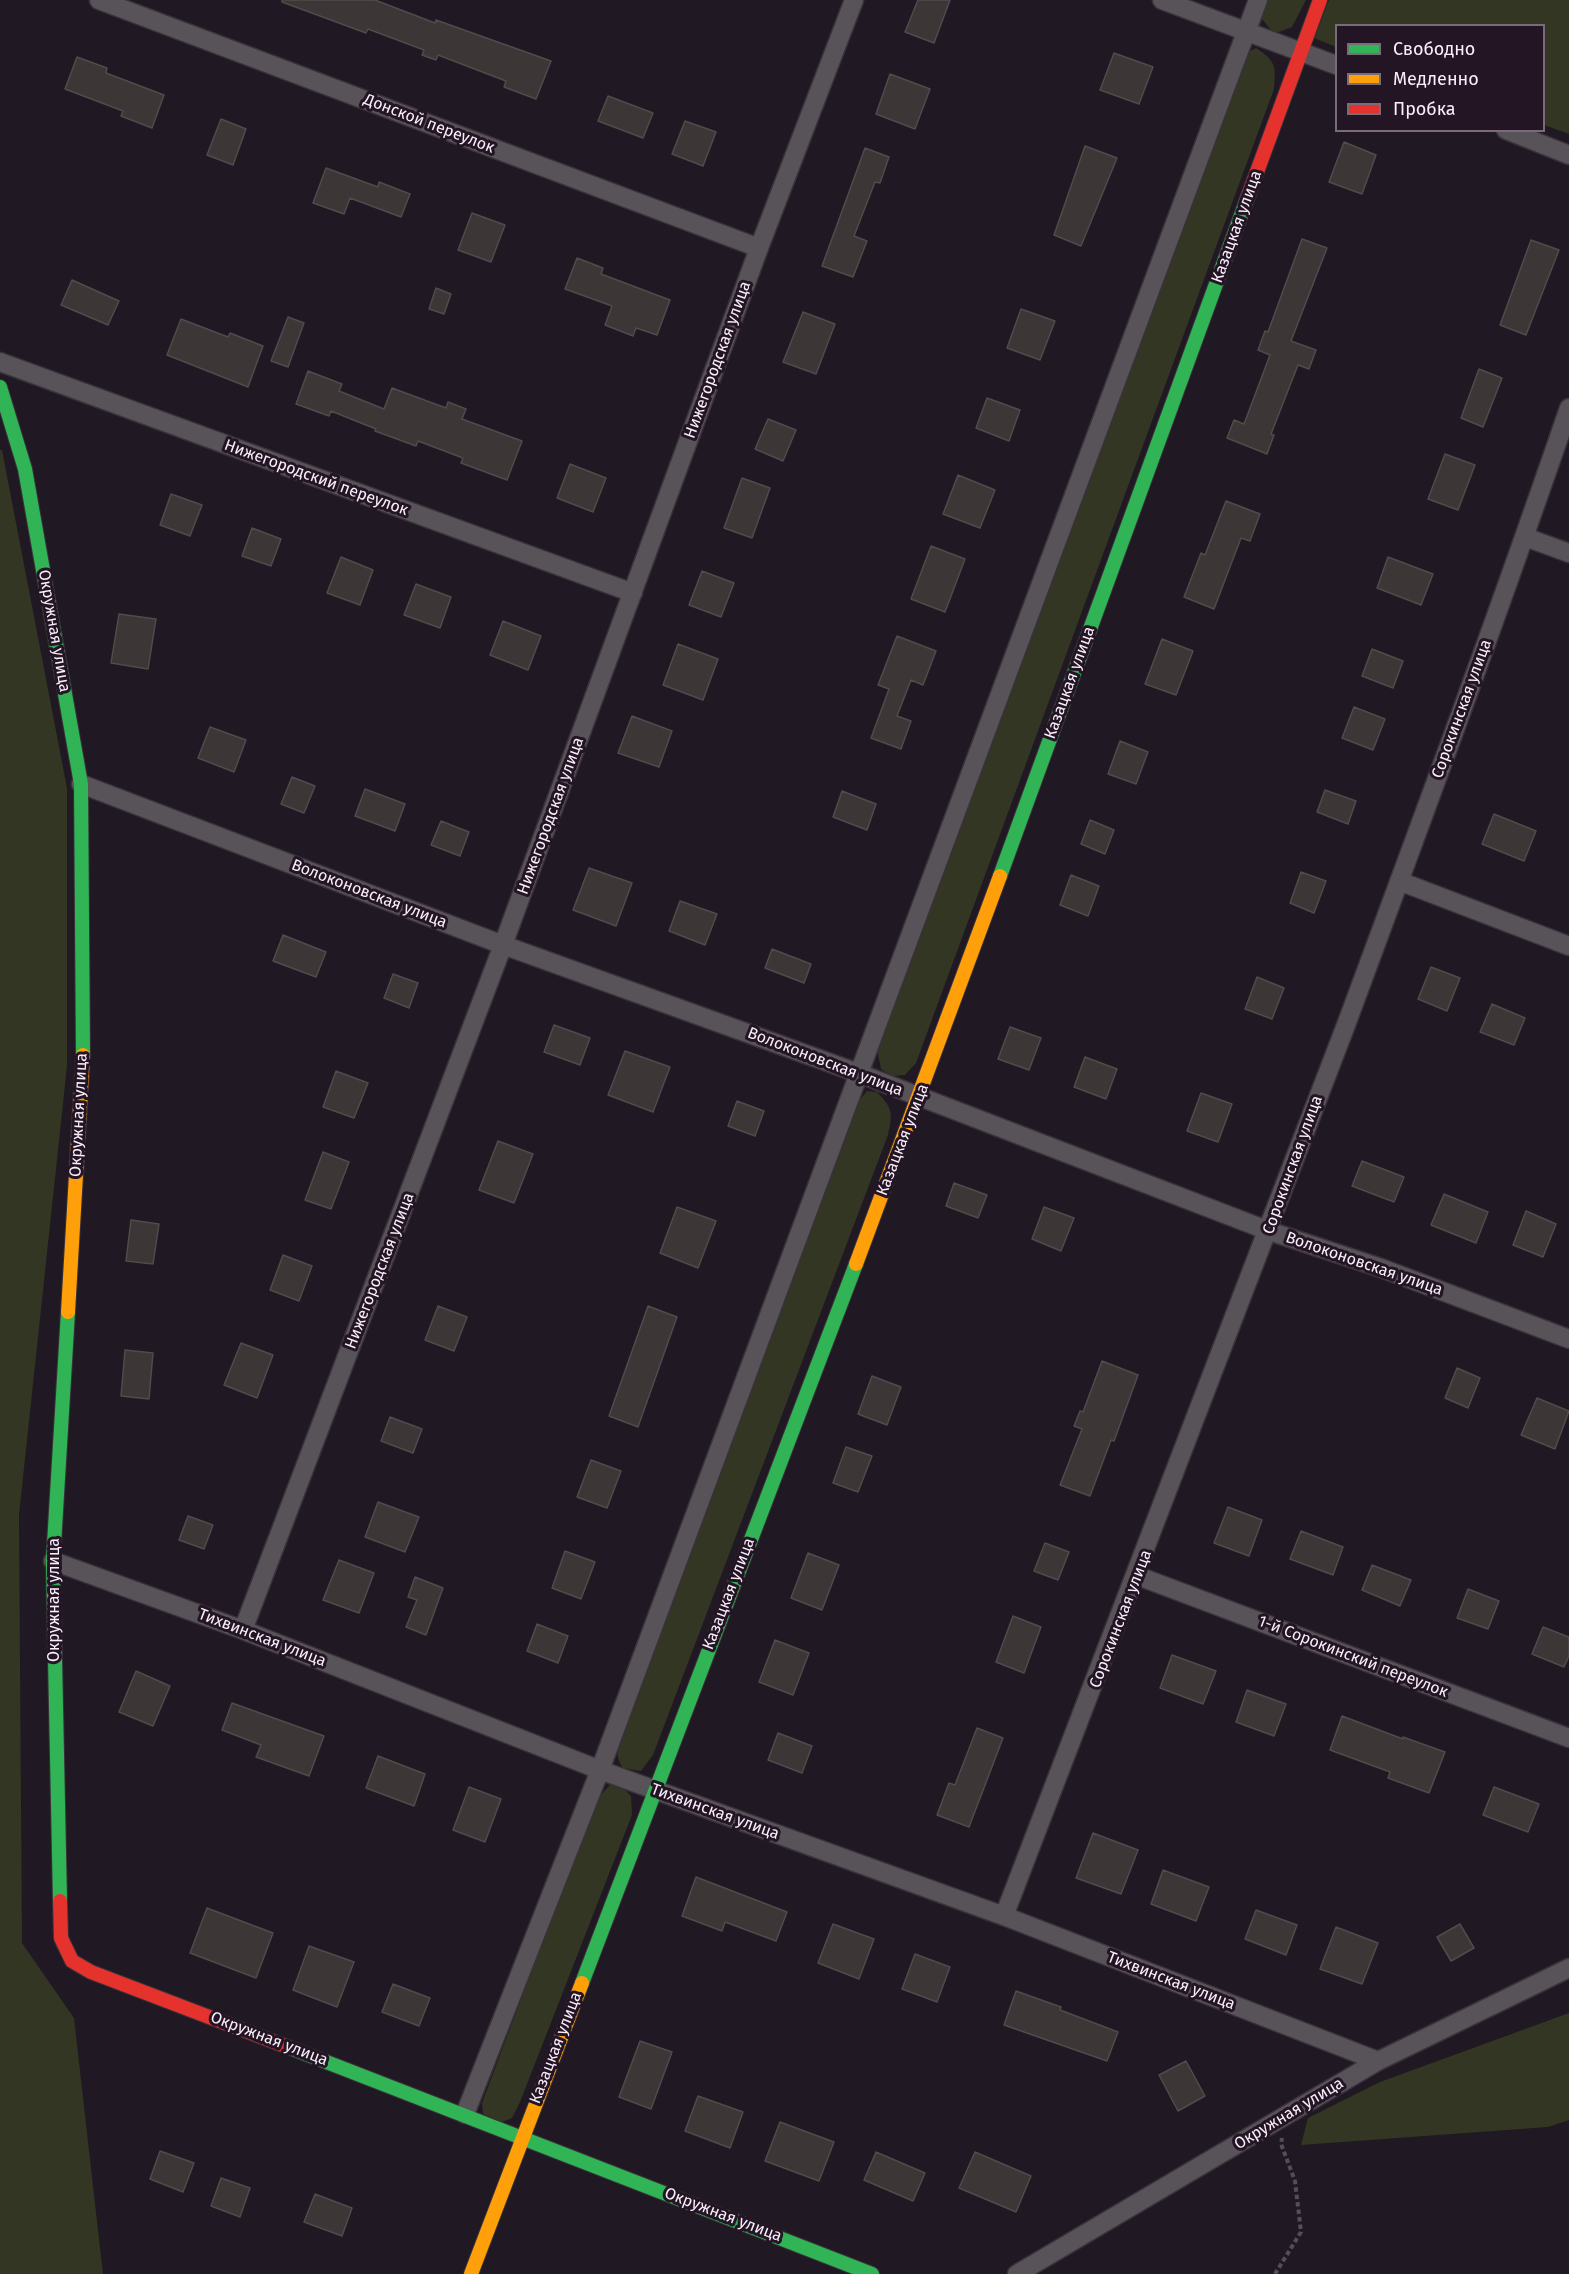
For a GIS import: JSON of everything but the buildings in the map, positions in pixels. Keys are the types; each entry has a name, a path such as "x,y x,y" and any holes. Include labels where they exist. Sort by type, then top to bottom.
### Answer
{"street":[{"name":"Донской переулок","path":"99,0 759,248"},
{"name":"Нижегородская улица","path":"243,1630 503,945 759,248 854,0"},
{"path":"1162,0 1335,65"},
{"path":"465,2114 600,1770 1258,0"},
{"name":"Казацкая улица","path":"471,2274 919,1098 1320,0"},
{"path":"1511,132 1569,155"},
{"name":"Нижегородский переулок","path":"0,362 633,593"},
{"name":"Окружная улица","path":"0,387 26,469 81,784 84,1032 54,1561 61,1938 72,1961 91,1972 522,2136 872,2274"},
{"name":"Сорокинская улица","path":"1004,1916 1138,1576 1269,1231 1525,537 1569,408"},
{"path":"1525,537 1569,554"},
{"name":"Волоконовская улица","path":"81,784 503,945 858,1073 1269,1231 1381,1268 1569,1339"},
{"path":"1399,881 1569,946"},
{"name":"Тихвинская улица","path":"54,1561 243,1630 600,1770 1004,1916 1378,2061"},
{"name":"1-й Сорокинский переулок","path":"1138,1576 1569,1738"},
{"name":"Окружная улица","path":"1017,2274 1378,2061 1569,1968"}],"path":[{"path":"1275,2274 1301,2232 1295,2181 1281,2144 1282,2119"}],"green space":[{"path":"1266,0 1306,0 1292,27 1274,34 1262,19"},
{"path":"1329,0 1569,0 1569,134 1545,125 1545,24 1335,24 1335,47 1314,38"},
{"path":"1256,48 1268,57 1273,65 1274,89 916,1063 905,1075 892,1076 881,1069 877,1049 1248,52"},
{"path":"0,450 2,450 67,788 67,1066 19,1515 22,1943 74,2018 103,2274 0,2274"},
{"path":"867,1091 877,1092 889,1107 891,1121 888,1135 653,1755 641,1771 623,1768 619,1760 618,1746 854,1107"},
{"path":"610,1785 620,1785 631,1796 632,1815 520,2102 512,2118 502,2122 483,2114 482,2103 596,1800"},
{"path":"1569,2013 1569,2120 1548,2127 1301,2145 1308,2118 1380,2082"}],"traffic: fast":[{"path":"1000,876 1247,199"},
{"path":"0,387 25,469 81,784 83,1055"},
{"path":"582,1983 856,1264"},
{"path":"60,1901 53,1561 68,1312"},
{"path":"293,2049 872,2274"}],"traffic: slow":[{"path":"856,1264 1000,876"},
{"path":"68,1312 83,1055"},
{"path":"471,2274 582,1983"}],"traffic: jam":[{"path":"1247,199 1320,0"},
{"path":"60,1901 61,1938 72,1961 91,1972 293,2049"}]}
